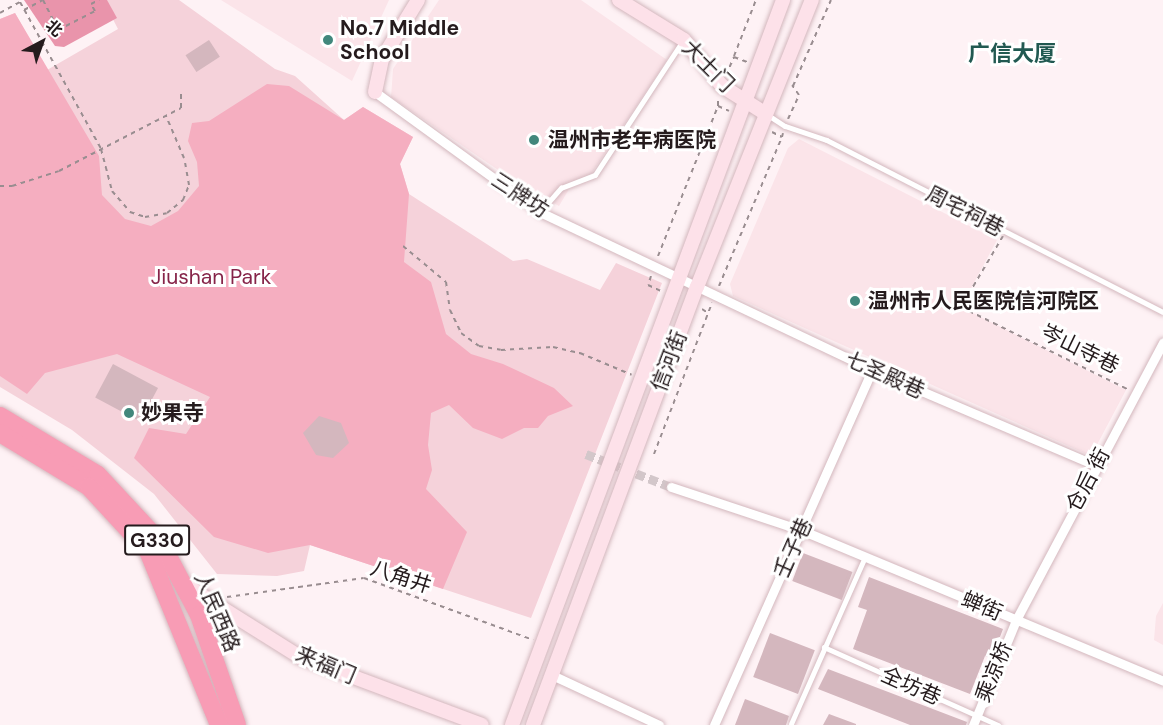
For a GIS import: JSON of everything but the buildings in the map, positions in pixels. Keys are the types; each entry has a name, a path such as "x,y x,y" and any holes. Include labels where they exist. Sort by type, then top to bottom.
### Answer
{"highway":[{"name":"人民西路","path":"0,416 98,475 161,543 199,615 237,725"},
{"name":"人民西路","path":"0,433 89,487 148,551 219,725"}],"main road":[{"path":"375,92 382,59 418,0"},
{"name":"大士门","path":"619,0 684,40 722,86 765,114"},
{"name":"信河街","path":"512,725 783,0"},
{"name":"信河街","path":"533,725 697,287 812,0"},
{"name":"来福门","path":"181,582 300,657 482,725"}],"street":[{"name":"三牌坊","path":"375,92 540,212 678,277"},
{"name":"七圣殿巷","path":"678,277 872,370 1095,465"},
{"name":"仓后 街","path":"1016,620 1095,465 1163,342"},
{"name":"壬子巷","path":"714,725 872,370"},
{"name":"蝉街","path":"671,487 801,530 1163,681"},
{"name":"乘凉桥","path":"975,720 1016,620"},
{"path":"552,675 659,725"}],"lane":[{"path":"540,212 561,188 596,175 684,40"},
{"name":"周宅祠巷","path":"765,114 785,126 827,140 1163,312"},
{"path":"790,724 865,557"},
{"name":"全坊巷","path":"824,647 975,720 998,725"}],"path":[{"path":"24,10 43,0 58,30 95,11 89,0"},
{"path":"91,4 99,0"},
{"path":"734,57 756,0"},
{"path":"793,86 831,0"},
{"path":"0,13 20,2 101,149 108,182 122,206 145,217 167,213 183,200 189,185 184,158 166,116"},
{"path":"0,186 12,186 59,171 181,108 181,93"},
{"path":"648,285 718,106"},
{"name":"岑山寺巷","path":"1006,231 961,307 1135,393"},
{"path":"403,246 446,282 450,310 461,333 479,345 501,350 562,349 640,378"},
{"name":"八角井","path":"209,600 364,578 542,644"}],"shaded area":[{"path":"24,0 107,0 117,18 64,47 55,46"},
{"name":"No.7 Middle School","path":"221,0 389,0 352,81"},
{"name":"温州市老年病医院","path":"439,0 581,0 667,60 585,183 572,184 559,206 516,182 391,97 393,69"},
{"name":"温州市人民医院信河院区","path":"799,139 997,240 961,307 1126,390 1091,456 733,296 730,284 788,148"},
{"path":"1163,603 1163,645 1154,640 1156,616"}],"green space":[{"name":"Jiushan Park","path":"103,0 179,0 275,69 295,76 344,120 363,107 413,137 400,164 409,194 513,261 527,259 600,290 616,263 662,283 531,618 310,545 304,571 277,576 217,574 154,494 72,430 0,387 0,19 15,13 47,70 118,29"},
{"name":"Jiushan Park","path":"15,13 99,156 102,195 125,219 151,226 178,211 199,186 197,162 188,141 192,123 209,121 267,84 289,86 344,120 363,107 413,137 400,164 409,194 404,262 431,282 446,334 471,354 503,364 554,388 573,406 548,416 538,428 524,428 502,439 473,428 449,405 431,413 428,445 432,470 426,489 467,532 443,589 310,545 268,553 214,537 134,458 149,428 186,434 210,397 117,354 45,373 27,394 0,376 0,19"}],"tunnel":[{"path":"586,454 671,487"}],"place":[{"name":"No.7 Middle School","path":"328,40"},
{"name":"温州市老年病医院","path":"534,140"},
{"name":"温州市人民医院信河院区","path":"855,301"},
{"name":"妙果寺","path":"129,413"}],"district":[{"name":"广信大厦","path":"1012,54"}]}
